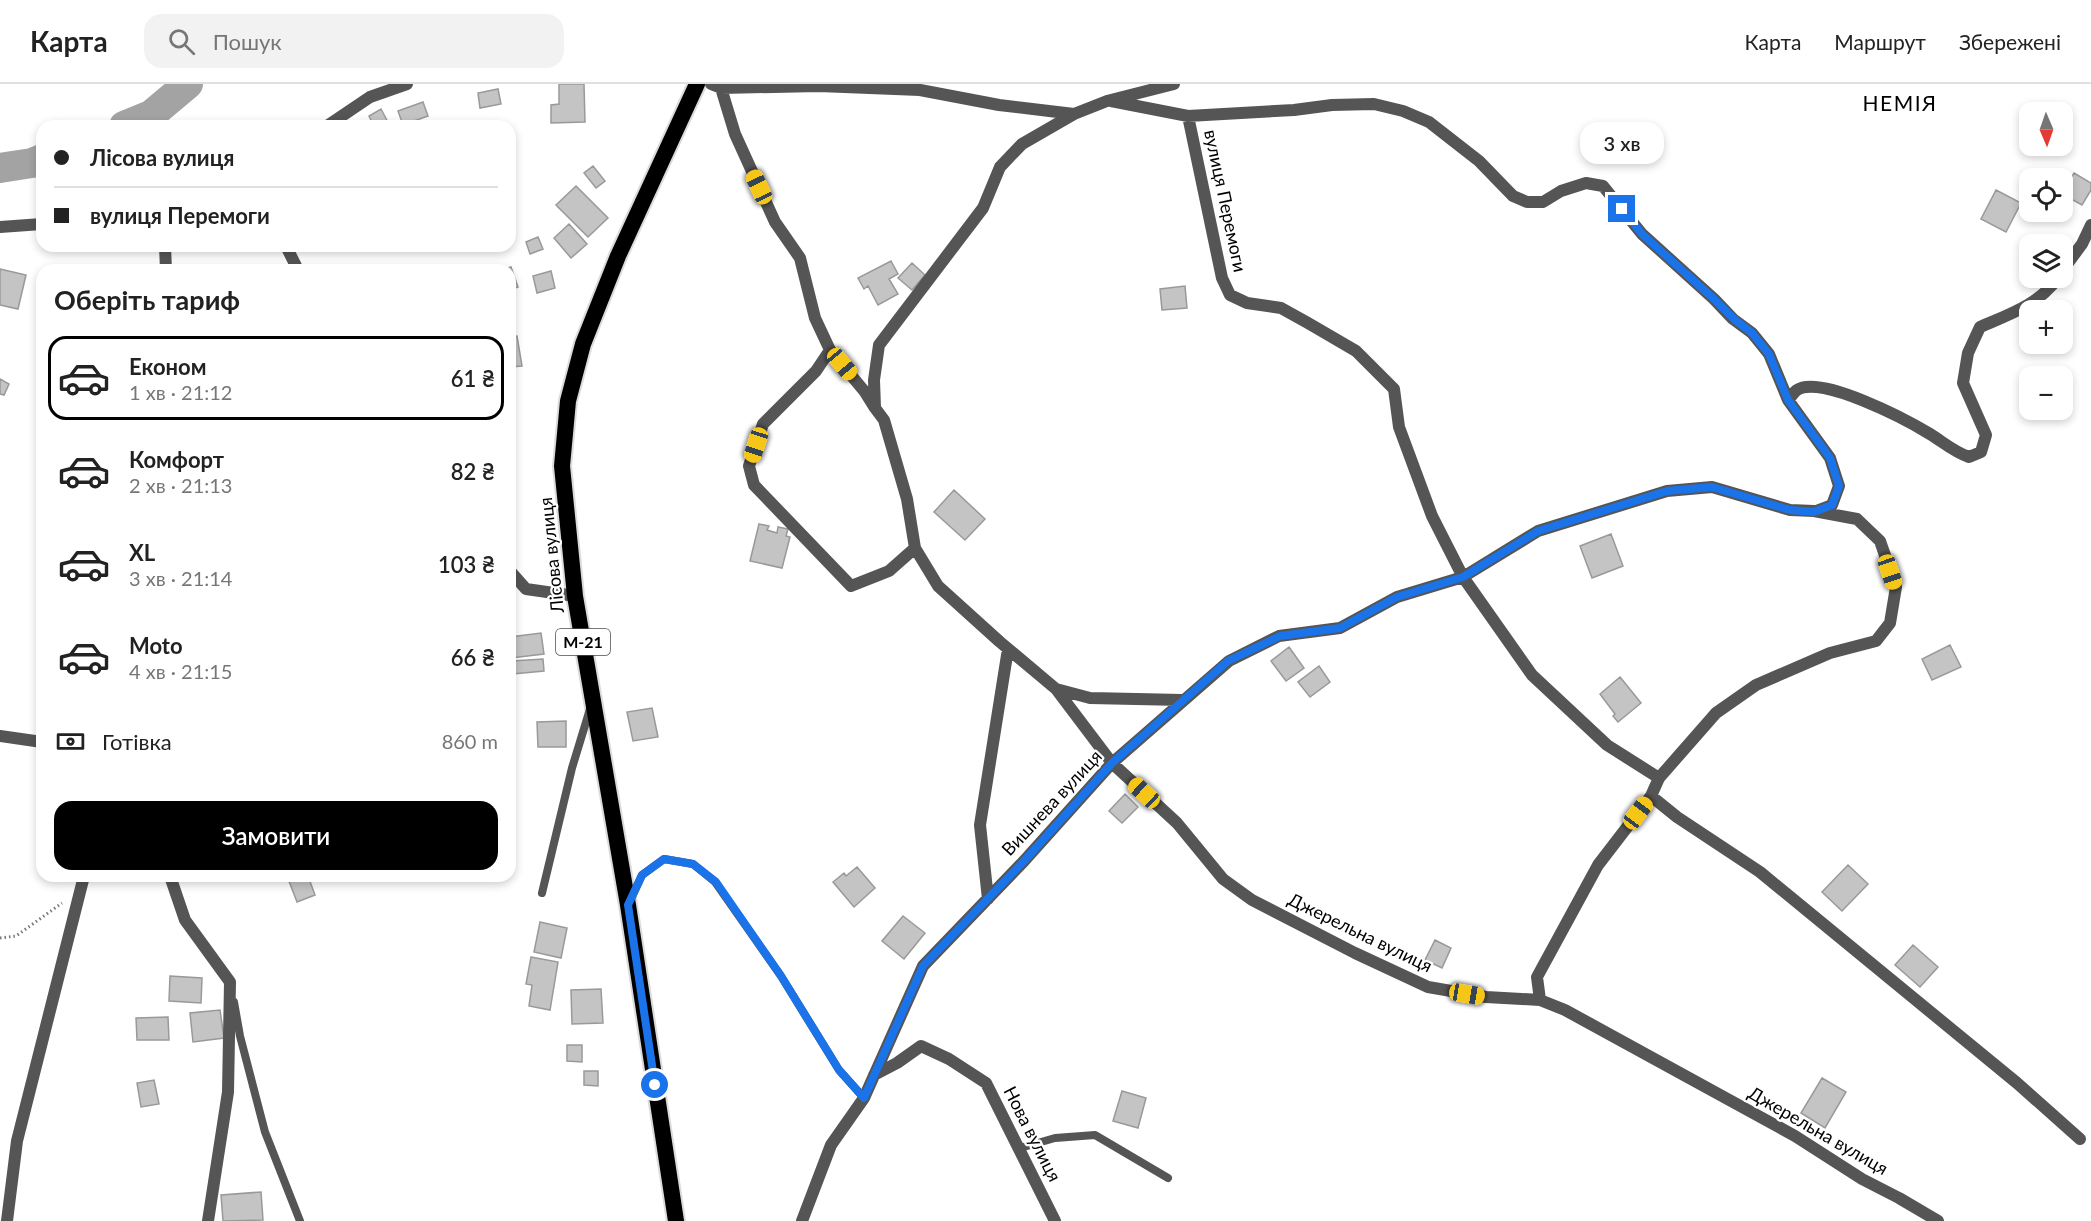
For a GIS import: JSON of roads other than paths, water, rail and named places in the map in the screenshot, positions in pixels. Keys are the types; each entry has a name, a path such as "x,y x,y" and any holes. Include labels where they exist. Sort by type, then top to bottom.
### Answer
{"highway":[{"name":"Лісова вулиця","path":"676,1221 628,905 575,596 562,466 568,401 584,344 618,256 697,84"}],"street":[{"path":"336,120 370,97 406,84"},
{"name":"Джерельна вулиця","path":"875,408 874,380 879,345 983,208 1000,167 1022,144 1074,114 1107,101 1174,84"},
{"path":"716,86 819,86 920,90 999,105 1074,114"},
{"name":"Джерельна вулиця","path":"716,86 775,222 800,258 815,318 830,350 865,392 884,420 907,499 915,548 938,586 1056,689 1112,763 1177,823 1223,879 1252,900 1355,953 1428,987 1486,997 1540,1000 1565,1010 1795,1136 1862,1179 1938,1221"},
{"name":"вулиця Перемоги","path":"1107,101 1188,116 1374,104 1403,111 1429,122 1479,161 1514,196 1527,202 1543,201 1561,191 1586,183 1603,186 1642,234 1752,333 1769,354 1788,400"},
{"name":"вулиця Перемоги","path":"1188,116 1222,278 1230,295 1247,303 1281,308 1308,322 1356,351 1394,389 1399,427 1403,438 1432,516 1463,577"},
{"path":"0,228 36,225"},
{"path":"2073,256 2091,225"},
{"path":"1814,512 1832,505 1839,486 1830,458 1788,400 1798,389 1813,386 1860,398 1930,435 1954,452 1969,458 1981,452 1986,435 1963,383 1968,353 1980,327 2023,308 2051,288"},
{"path":"830,350 816,371 763,424 749,466 754,485 851,586 889,571 915,548"},
{"name":"Вишнева вулиця","path":"802,1221 831,1145 864,1098 923,966 1112,763 1228,661 1280,636 1340,628 1397,597 1463,577 1538,531 1667,491 1712,487 1790,510 1857,519 1880,541 1896,587 1890,623 1876,640 1830,653 1756,685 1716,713 1659,778"},
{"path":"1463,577 1532,675 1607,745 1659,778 1651,796 1598,865 1542,967 1537,977 1540,1000"},
{"path":"516,578 526,589 575,596"},
{"path":"988,898 980,825 1008,649"},
{"name":"Джерельна вулиця","path":"1056,689 1090,698 1182,700"},
{"path":"0,736 36,741"},
{"path":"1651,796 1677,818 1760,872 2017,1083 2080,1139"},
{"path":"8,1221 17,1141 82,882"},
{"path":"172,882 185,920 230,982 228,1092 208,1221"},
{"name":"Нова вулиця","path":"873,1075 897,1063 921,1046 949,1059 986,1083 1055,1221"}],"lane":[{"path":"542,893 572,768 592,700"},
{"path":"628,905 642,875 664,859 693,864 716,882 781,976 839,1070 864,1098"},
{"path":"230,982 240,1036 265,1132 300,1221"},
{"path":"1020,1148 1055,1138 1095,1135 1168,1178"}],"waterway":[{"name":"НЕМІЯ","path":"139,120 151,115 188,84"},
{"name":"НЕМІЯ","path":"0,168 36,161"}],"district":[{"name":"НЕМІЯ","path":"1900,104"}]}
